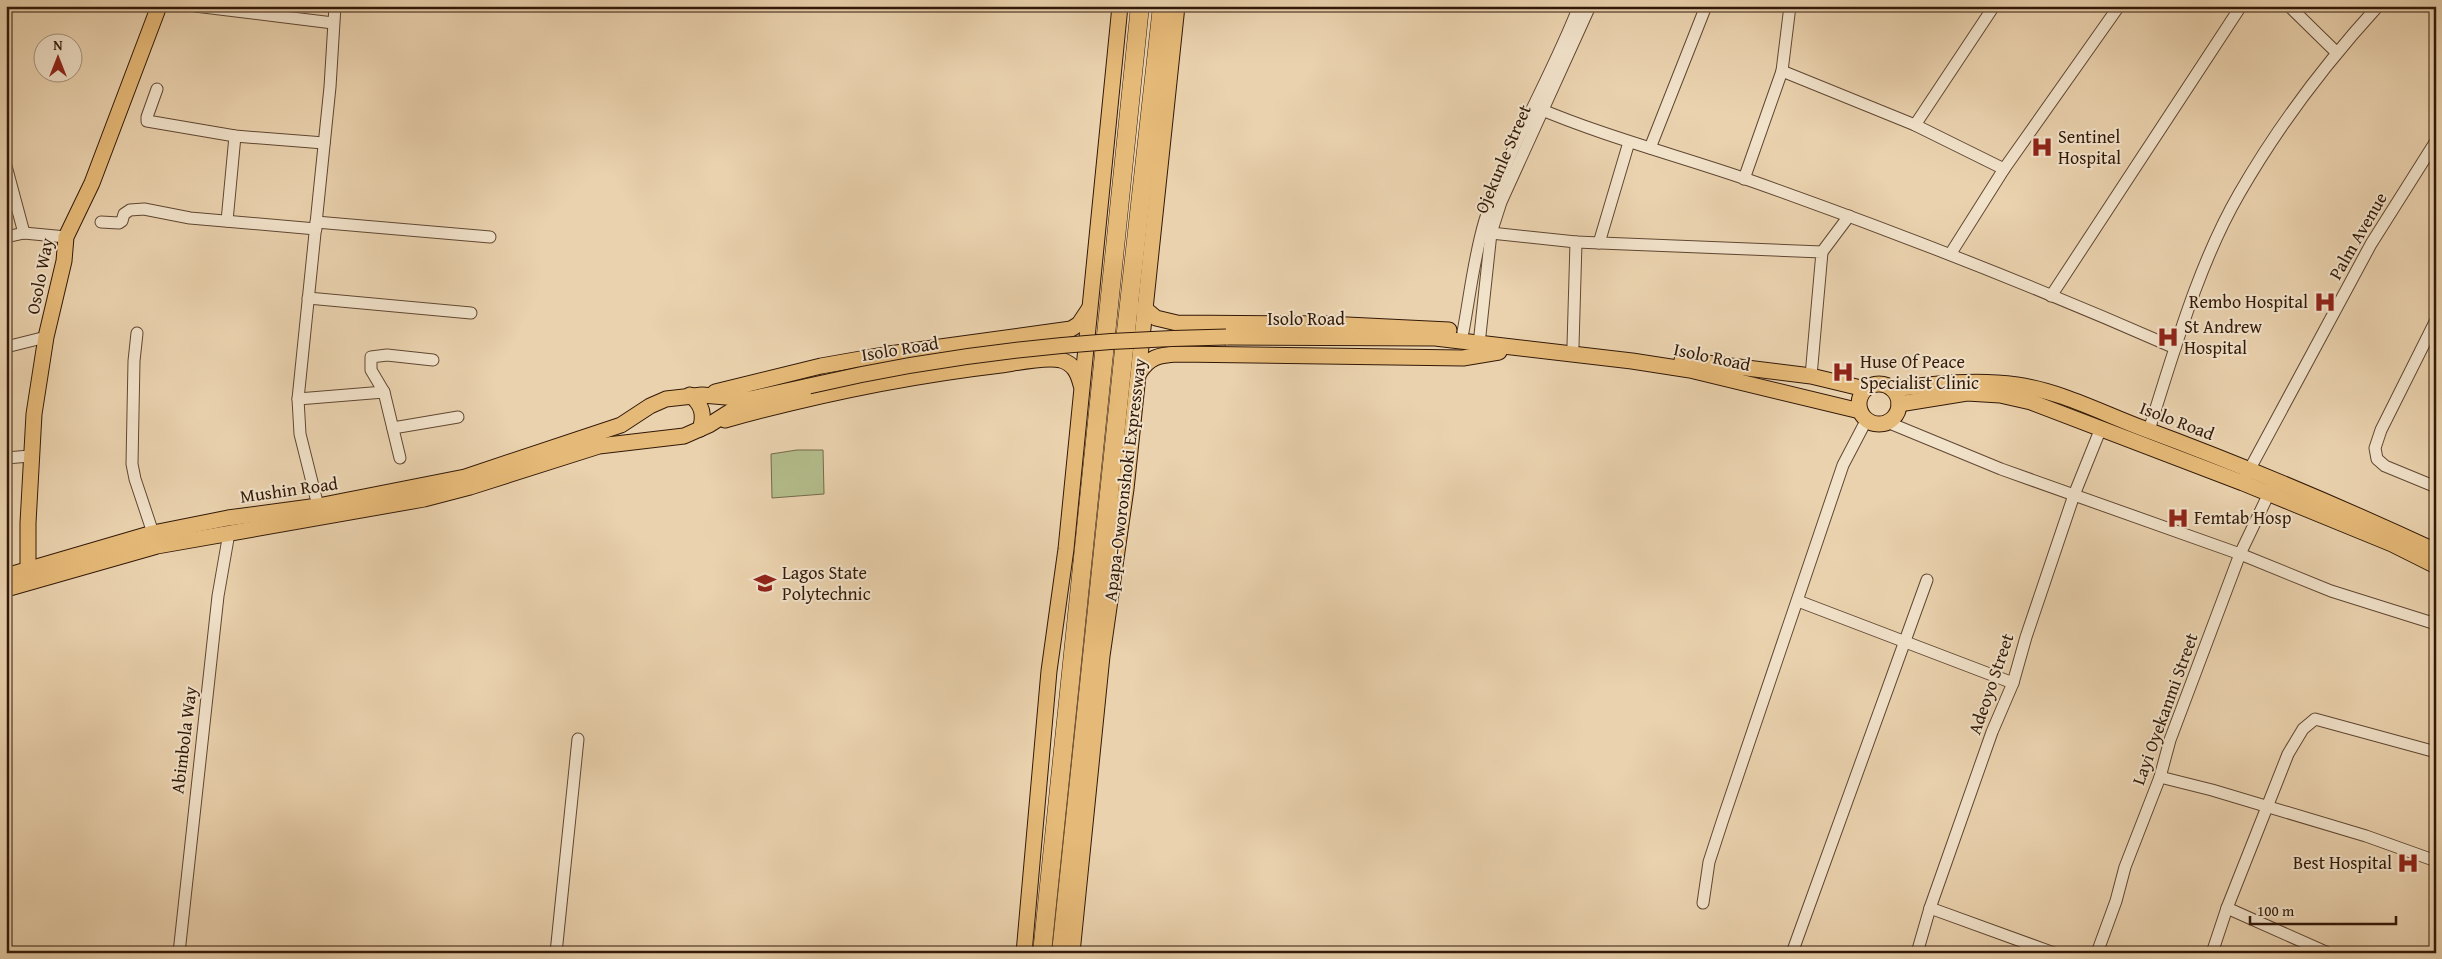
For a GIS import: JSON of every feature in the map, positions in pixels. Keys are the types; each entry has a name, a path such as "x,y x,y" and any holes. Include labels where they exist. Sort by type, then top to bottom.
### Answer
{"highway":[{"name":"Apapa-Oworonshoki Expressway","path":"1042,953 1140,6"},
{"name":"Apapa-Oworonshoki Expressway","path":"1062,953 1123,360 1162,6"}],"main road":[{"name":"Osolo Way","path":"28,569 30,456 34,414 46,337 64,261 66,237 92,184 159,6"},
{"path":"1024,953 1049,670 1066,549 1120,6"},
{"name":"Apapa-Oworonshoki Expressway","path":"1072,953 1101,666 1124,506 1177,6"},
{"path":"576,446 621,425 666,399 696,396 840,363 1070,329 1079,324 1090,308"},
{"path":"1144,308 1151,316 1177,323 1376,325 1462,332 1811,376 1865,389"},
{"path":"1435,338 1480,335"},
{"name":"Isolo Road","path":"750,399 881,369 1051,346 1162,338 1435,338 1632,361 1690,370 1864,415"},
{"path":"1139,373 1147,361 1152,358 1171,354 1464,358 1517,349"},
{"path":"704,427 891,381 1024,362 1057,360 1067,362 1078,372 1082,386"},
{"name":"Isolo Road","path":"1893,389 1963,381 2018,385 2058,396 2249,469 2343,508 2436,550"},
{"path":"1876,384 1882,384 1893,389 1898,396 1899,404 1896,414 1887,422 1876,423 1864,415 1859,400 1865,389 1876,384"},
{"name":"Isolo Road","path":"1899,404 1967,393 2000,395 2031,402 2243,483 2268,495 2392,544 2436,566"},
{"path":"696,396 750,399"},
{"path":"696,396 701,406 704,427"},
{"path":"576,446 599,446 684,436 704,427 750,399"},
{"path":"642,412 641,428 654,440"},
{"name":"Mushin Road","path":"6,576 152,534 228,518 318,506 465,477 576,446"},
{"name":"Mushin Road","path":"6,589 157,546 424,499 470,487 576,446"}],"street":[{"path":"195,6 333,23"},
{"path":"318,506 300,434 298,398 324,143 335,6"},
{"name":"Ojekunle Street","path":"1480,335 1491,233 1501,202 1579,6"},
{"name":"Ojekunle Street","path":"1462,332 1485,221 1503,173 1539,109 1590,6"},
{"path":"1650,148 1706,6"},
{"path":"1744,179 1782,71 1790,6"},
{"path":"1914,124 1994,6"},
{"path":"1951,253 2004,169 2119,6"},
{"path":"2051,296 2241,6"},
{"path":"2289,6 2336,52"},
{"path":"2149,430 2201,274 2238,195 2291,112 2336,52 2378,6"},
{"path":"1782,71 1914,124 2004,169"},
{"path":"157,89 147,117 148,121 234,136 324,143"},
{"path":"1539,109 1629,142 1744,179 1951,253 2175,348"},
{"path":"227,221 234,136"},
{"name":"Palm Avenue","path":"2243,483 2371,244 2436,141"},
{"path":"1599,243 1629,142"},
{"path":"6,166 24,233"},
{"path":"101,222 118,223 122,221 124,214 130,210 144,209 190,218 227,221 490,237"},
{"path":"1811,376 1822,252 1849,216"},
{"path":"6,237 24,233 66,237"},
{"path":"1491,233 1576,242 1822,252"},
{"path":"1573,346 1576,242"},
{"path":"308,298 471,313"},
{"path":"2436,320 2381,430 2376,448 2377,459 2384,466 2436,487"},
{"path":"137,333 134,362 132,464 134,479 152,534"},
{"path":"6,347 46,337"},
{"path":"400,458 384,392 371,370 371,357 386,355 433,360"},
{"path":"298,398 384,392"},
{"path":"1704,903 1709,862 1842,465 1864,415"},
{"path":"393,428 458,417"},
{"path":"1887,422 2001,469 2240,554 2331,591 2436,624"},
{"name":"Adeoyo Street","path":"1917,953 1930,908 1992,732 2013,683 2028,629 2074,495 2102,428"},
{"path":"6,458 30,456"},
{"name":"Layi Oyekanmi Street","path":"2097,953 2116,901 2125,867 2160,777 2170,740 2240,554 2275,481"},
{"name":"Abimbola Way","path":"179,953 218,596 229,533"},
{"path":"1792,953 1927,580"},
{"path":"1798,601 2013,683"},
{"path":"2212,953 2227,908 2288,754 2303,729 2315,719 2436,752"},
{"path":"556,953 578,739"},
{"path":"2160,777 2212,790 2267,808 2366,836 2436,861"},
{"path":"1930,908 2054,953"},
{"path":"2227,908 2306,949 2328,953"}],"green space":[{"path":"797,450 823,450 824,494 772,498 771,454"}],"place":[{"name":"Sentinel Hospital","path":"2042,147"},
{"name":"Rembo Hospital","path":"2325,302"},
{"name":"St Andrew Hospital","path":"2168,337"},
{"name":"Huse Of Peace Specialist Clinic","path":"1843,372"},
{"name":"Femtab Hosp","path":"2178,518"},
{"name":"Lagos State Polytechnic","path":"765,583"},
{"name":"Best Hospital","path":"2408,863"}]}
